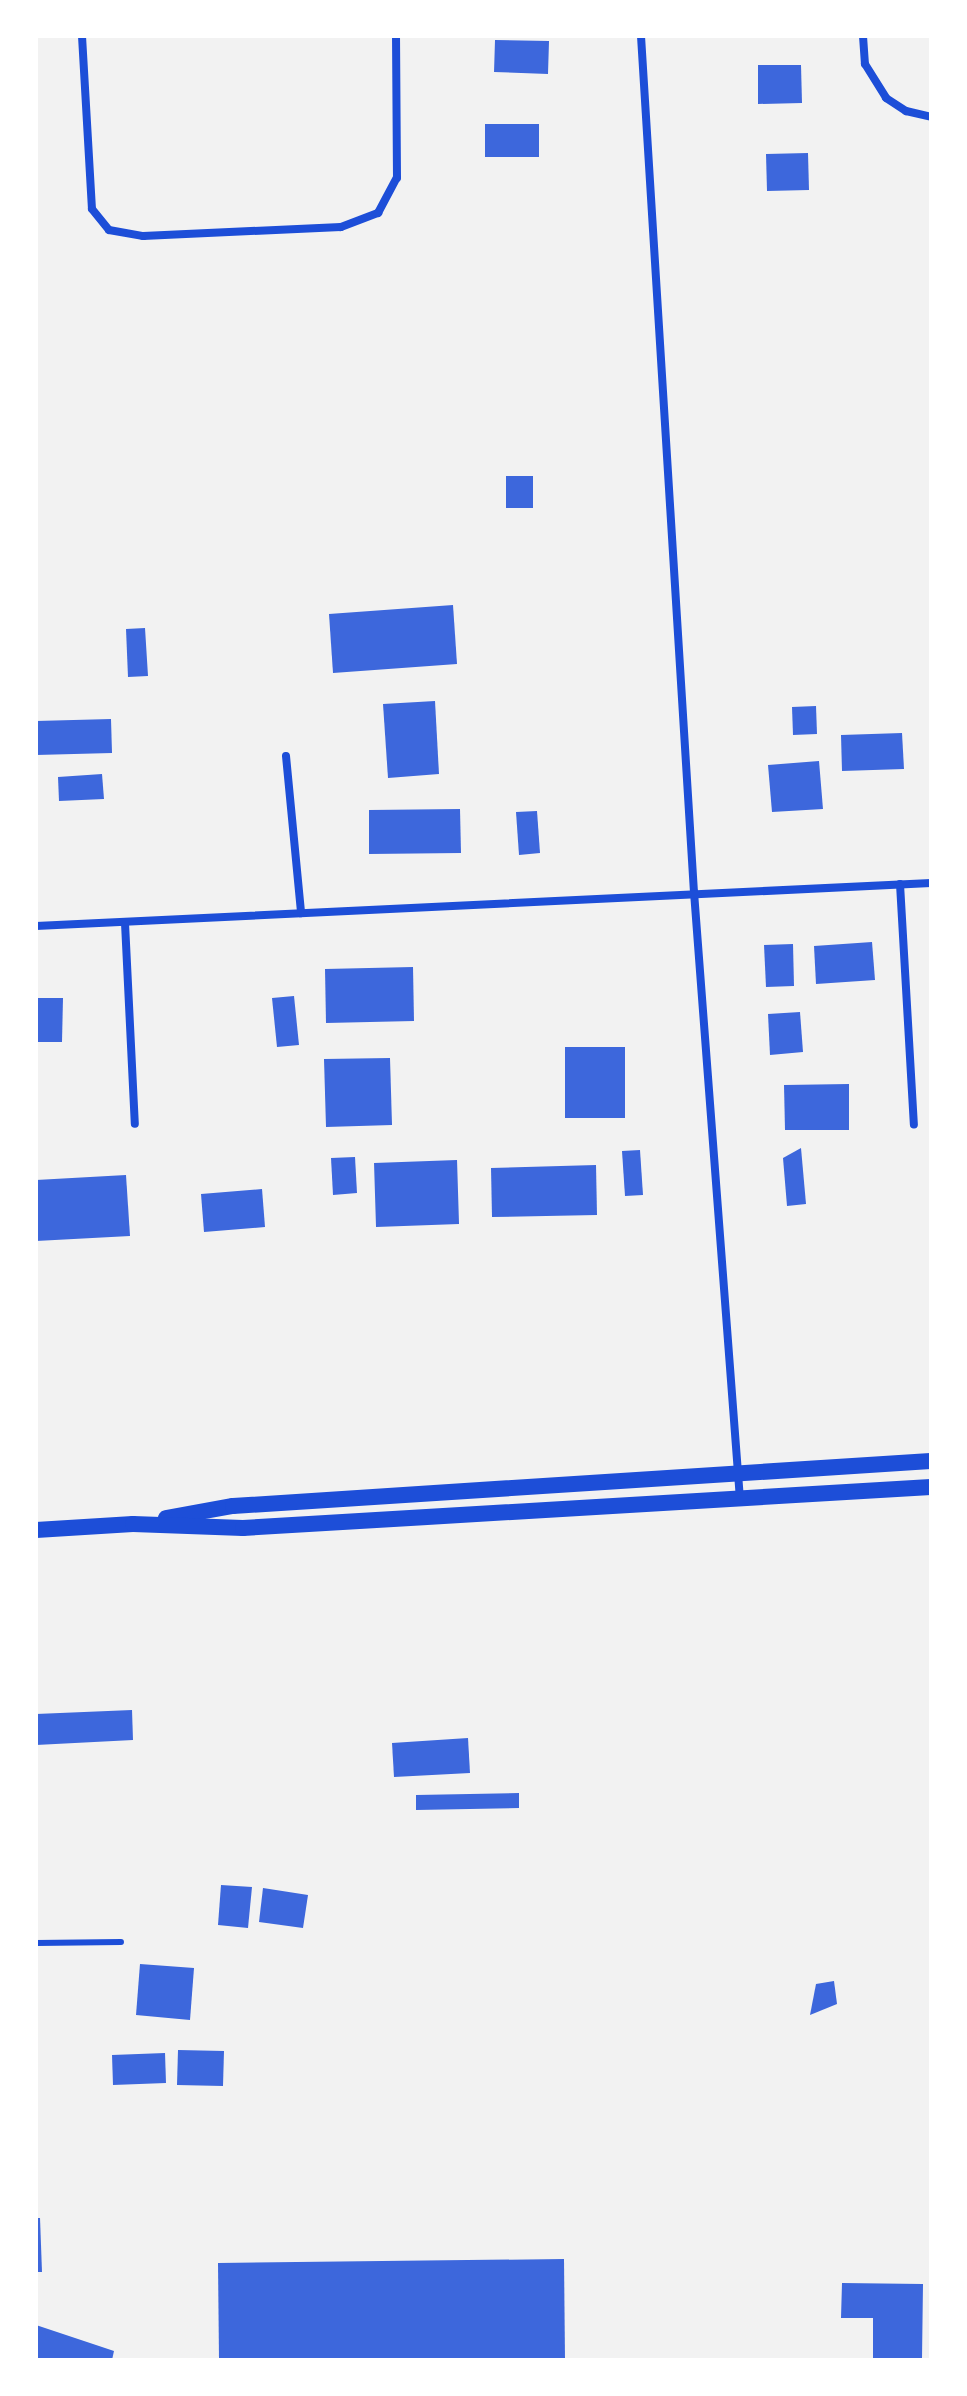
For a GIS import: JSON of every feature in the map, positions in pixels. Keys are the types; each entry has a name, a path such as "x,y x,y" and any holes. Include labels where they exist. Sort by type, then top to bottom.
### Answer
{"main road":[{"path":"133,1524 233,1506 931,1461"},
{"path":"36,1530 133,1524 243,1528 931,1487"}],"street":[{"path":"82,36 92,209 109,230 143,236 341,227 378,213 397,178 396,36"},
{"path":"641,36 694,892 741,1500"},
{"path":"863,36 865,64 886,98 906,111 931,117"},
{"path":"286,756 301,913"},
{"path":"36,926 931,883"},
{"path":"900,884 914,1125"},
{"path":"125,923 135,1124"}],"lane":[{"path":"36,1943 121,1942"}],"building":[{"path":"495,40 549,41 548,74 494,72"},
{"path":"758,65 801,65 802,103 758,104"},
{"path":"485,124 539,124 539,157 485,157"},
{"path":"808,153 809,190 767,191 766,154"},
{"path":"506,476 533,476 533,508 506,508"},
{"path":"453,605 457,664 333,673 329,614"},
{"path":"145,628 148,676 128,677 126,629"},
{"path":"435,701 439,774 388,778 383,704"},
{"path":"816,706 817,734 793,735 792,707"},
{"path":"111,719 112,753 36,755 36,721"},
{"path":"902,733 904,769 842,771 841,735"},
{"path":"819,761 823,809 772,812 768,765"},
{"path":"102,774 104,799 59,801 58,777"},
{"path":"460,809 461,853 369,854 369,810"},
{"path":"537,811 540,853 519,855 516,812"},
{"path":"872,942 875,980 816,984 814,946"},
{"path":"793,944 794,986 766,987 764,945"},
{"path":"413,967 414,1021 326,1023 325,969"},
{"path":"294,996 299,1045 277,1047 272,998"},
{"path":"36,998 63,998 62,1042 36,1042"},
{"path":"800,1012 803,1052 770,1055 768,1014"},
{"path":"565,1047 625,1047 625,1118 565,1118"},
{"path":"390,1058 392,1125 326,1127 324,1059"},
{"path":"849,1084 849,1130 785,1130 784,1085"},
{"path":"801,1148 806,1204 787,1206 783,1158"},
{"path":"640,1150 643,1195 625,1196 622,1151"},
{"path":"355,1157 357,1193 333,1195 331,1158"},
{"path":"457,1160 459,1224 376,1227 374,1163"},
{"path":"596,1165 597,1215 492,1217 491,1168"},
{"path":"126,1175 130,1236 36,1241 36,1180"},
{"path":"262,1189 265,1227 204,1232 201,1194"},
{"path":"132,1710 133,1740 36,1745 36,1714"},
{"path":"468,1738 470,1773 394,1777 392,1743"},
{"path":"519,1793 519,1808 416,1810 416,1795"},
{"path":"221,1885 252,1887 248,1928 218,1925"},
{"path":"263,1888 308,1895 303,1928 259,1922"},
{"path":"140,1964 194,1968 190,2020 136,2015"},
{"path":"834,1981 837,2004 810,2015 816,1984"},
{"path":"178,2050 224,2051 223,2086 177,2085"},
{"path":"165,2053 166,2083 113,2085 112,2055"},
{"path":"36,2218 40,2218 42,2272 36,2272"},
{"path":"564,2259 565,2360 219,2360 218,2263"},
{"path":"842,2283 923,2284 922,2360 873,2360 873,2318 841,2318"},
{"path":"36,2325 114,2351 112,2360 36,2360"}]}
